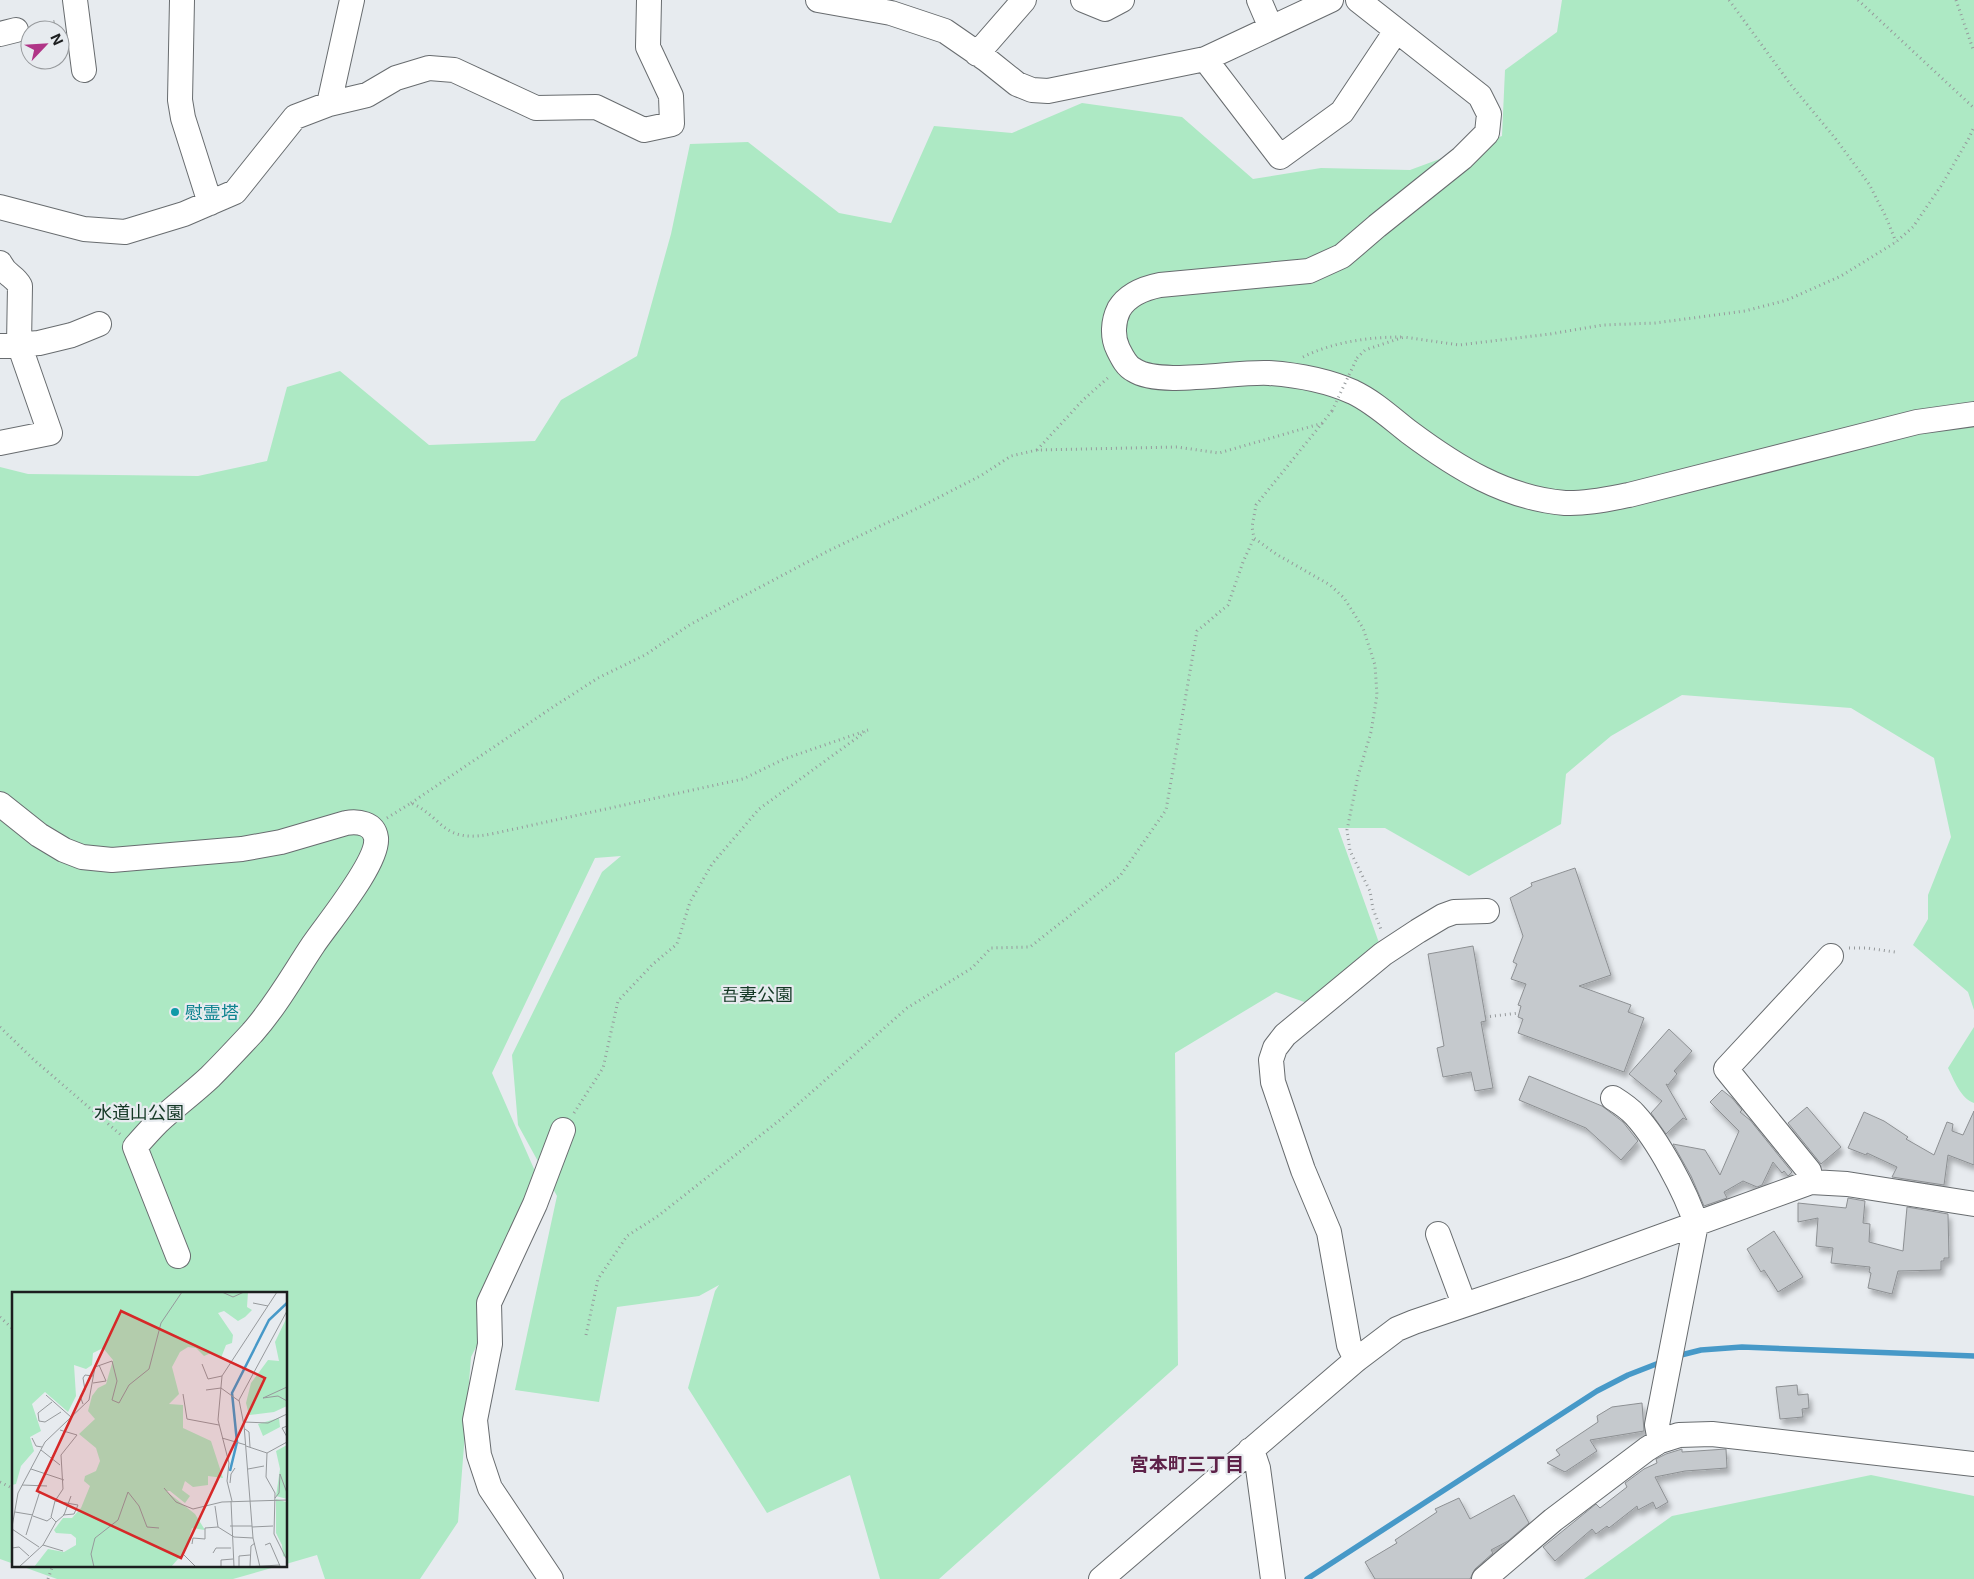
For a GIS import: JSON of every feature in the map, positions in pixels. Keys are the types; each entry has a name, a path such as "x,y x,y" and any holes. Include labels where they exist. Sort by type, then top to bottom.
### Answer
{"street":[{"path":"182,0 180,100 183,118 210,203"},
{"path":"329,104 352,0"},
{"path":"0,207 84,230 125,232 184,214 236,192 295,117 329,104 367,95 396,78 429,68 454,70 536,108 596,107 644,130 672,124 671,96 648,47 649,0"},
{"path":"818,0 891,12 945,31 987,60 1017,84 1032,90 1048,91 1205,59 1331,0"},
{"path":"977,54 1024,0"},
{"path":"1083,0 1105,9 1122,0"},
{"path":"1259,0 1271,28"},
{"path":"1358,0 1480,96 1489,114 1487,133 1462,158 1342,256 1327,264 1308,271 1160,285 1145,288 1134,295 1123,303 1118,312 1114,332 1116,346 1123,359 1133,370 1144,374 1169,378 1268,373 1334,384 1355,393 1381,409 1409,432 1470,473 1500,488 1532,498 1566,503 1592,502 1629,495 1917,422 1974,414"},
{"path":"76,8 84,70"},
{"path":"1205,59 1280,157 1342,112 1396,31"},
{"path":"0,263 4,271 16,279 20,286 10,345 50,433 0,443"},
{"path":"10,345 39,343 72,335 99,324"},
{"path":"0,804 39,835 64,850 82,857 112,860 242,849 281,842 346,823 361,823 374,830 375,848 369,862 348,898 313,945 290,983 253,1031 221,1066 157,1122 135,1147 178,1256"},
{"path":"1356,1360 1349,1345 1329,1232 1303,1170 1277,1094 1271,1070 1275,1048 1284,1035 1382,954 1443,916 1464,910 1487,911"},
{"path":"1811,1182 1809,1171 1726,1069 1830,956"},
{"path":"1613,1098 1634,1113 1648,1131 1690,1204 1696,1224 1657,1426 1660,1442"},
{"path":"551,1579 490,1488 479,1455 475,1420 490,1344 489,1302 535,1204 563,1130"},
{"path":"1101,1579 1356,1360 1397,1330 1414,1322 1811,1182 1847,1184 1974,1204"},
{"path":"1438,1234 1464,1304"},
{"path":"1490,1578 1553,1520 1634,1458 1660,1442 1687,1434 1712,1434 1974,1464"},
{"path":"1250,1450 1258,1468 1273,1579"}],"path":[{"path":"1728,0 1790,85 1835,138 1869,184 1896,242"},
{"path":"1858,0 1974,108"},
{"path":"1956,0 1974,52"},
{"path":"8,32 76,8"},
{"path":"1284,375 1298,359 1314,352 1377,337 1404,337 1459,345 1550,334 1603,325 1655,323 1745,311 1786,300 1841,276 1896,242 1913,227 1941,186 1970,138 1974,127"},
{"path":"586,1335 598,1279 627,1236 658,1216 780,1120 907,1008 972,968 991,948 1030,946 1120,876 1166,810 1197,631 1228,605 1243,562 1254,538 1252,527 1256,505 1332,411 1357,358 1365,350 1404,337"},
{"path":"1037,450 1082,400 1114,372 1123,375 1133,370"},
{"path":"374,830 393,813 411,803 598,678 645,655 691,624 828,551 982,475 1011,456 1037,450 1176,447 1219,453 1323,423"},
{"path":"1254,538 1276,554 1330,585 1344,598 1364,628 1375,665 1377,695 1371,732 1358,776 1347,830 1350,851 1370,891 1373,910 1390,950"},
{"path":"411,803 418,805 445,829 459,836 474,837 742,779 784,759 868,730 758,809 712,864 690,902 677,944 653,964 618,1000 604,1068 563,1130"},
{"path":"1830,956 1839,951 1852,948 1895,952"},
{"path":"1485,1017 1519,1013"},
{"path":"0,1027 33,1059 135,1147"},
{"path":"0,1317 12,1328"},
{"path":"0,1482 12,1488"},
{"path":"48,1579 53,1566"}],"green space":[{"path":"1562,0 1974,0 1974,1010 1968,992 1913,945 1928,919 1928,895 1951,837 1934,758 1851,708 1682,695 1611,736 1566,774 1561,824 1469,876 1385,828 1338,828 1383,954 1310,1004 1276,992 1175,1053 1178,1365 939,1579 880,1579 850,1475 767,1513 688,1388 715,1291 719,1285 699,1296 617,1307 599,1402 515,1390 557,1196 518,1125 512,1055 602,872 621,856 595,858 492,1073 545,1194 527,1247 471,1357 458,1522 420,1579 325,1579 317,1555 288,1563 288,1292 12,1292 12,1563 0,1559 0,467 28,474 198,476 267,461 287,387 340,371 429,445 535,441 561,400 637,356 671,234 690,144 748,142 839,213 891,223 934,126 1012,133 1082,103 1182,117 1253,179 1321,168 1410,170 1502,136 1505,70 1557,32"},
{"path":"1974,1027 1974,1103 1965,1098 1948,1068"},
{"path":"1871,1475 1974,1496 1974,1579 1584,1579 1672,1516"},
{"path":"21,1566 278,1566 233,1579 57,1579"}],"building":[{"path":"1575,868 1611,975 1579,986 1631,1005 1628,1012 1644,1018 1624,1072 1518,1033 1523,1019 1518,1017 1521,1006 1518,1005 1526,984 1511,979 1517,964 1513,962 1523,936 1510,898 1532,886 1531,883"},
{"path":"1473,946 1486,1021 1481,1022 1493,1088 1475,1091 1471,1072 1443,1077 1437,1048 1444,1046 1428,954"},
{"path":"1669,1029 1692,1051 1674,1071 1677,1074 1668,1085 1666,1084 1687,1120 1683,1118 1666,1134 1651,1113 1662,1101 1629,1074"},
{"path":"1529,1076 1602,1106 1623,1122 1638,1141 1621,1160 1586,1128 1519,1100"},
{"path":"1722,1090 1732,1098 1742,1110 1740,1112 1750,1120 1792,1172 1788,1176 1784,1171 1782,1173 1773,1162 1762,1185 1757,1187 1743,1181 1724,1192 1727,1198 1704,1206 1691,1176 1673,1144 1705,1150 1720,1175 1739,1131 1710,1102"},
{"path":"1807,1107 1841,1147 1821,1164 1788,1123"},
{"path":"1974,1111 1974,1165 1948,1155 1944,1185 1892,1177 1897,1167 1867,1153 1866,1155 1848,1148 1864,1112 1884,1121 1908,1137 1906,1139 1934,1155 1947,1122 1953,1124 1952,1131 1963,1135"},
{"path":"1848,1198 1865,1201 1863,1223 1870,1224 1869,1242 1903,1251 1907,1207 1948,1214 1949,1258 1944,1258 1944,1261 1941,1261 1941,1270 1898,1271 1892,1294 1868,1288 1871,1273 1869,1272 1870,1267 1831,1263 1833,1248 1816,1246 1818,1218 1798,1222 1798,1203 1846,1208"},
{"path":"1774,1231 1803,1277 1778,1292 1764,1270 1761,1272 1747,1249"},
{"path":"1797,1385 1798,1395 1808,1394 1809,1408 1802,1409 1803,1417 1780,1419 1776,1387"},
{"path":"1642,1403 1644,1431 1590,1440 1597,1451 1565,1472 1547,1463 1560,1455 1556,1450 1598,1422 1597,1416 1612,1407"},
{"path":"1682,1449 1682,1452 1726,1449 1727,1468 1685,1471 1655,1477 1668,1502 1656,1509 1653,1502 1638,1510 1637,1506 1609,1528 1607,1526 1596,1534 1592,1529 1555,1561 1543,1547 1596,1504 1600,1508 1627,1487 1625,1483 1644,1469 1657,1463 1656,1459"},
{"path":"1514,1495 1529,1523 1508,1541 1491,1550 1493,1553 1475,1569 1470,1579 1375,1579 1365,1562 1397,1543 1395,1540 1437,1512 1435,1509 1459,1498 1470,1519"}],"waterway":[{"path":"1677,1356 1701,1350 1742,1347 1974,1356"},
{"path":"1307,1579 1597,1391 1628,1375 1664,1361"}],"place":[{"name":"慰霊塔","path":"175,1012"}],"district":[{"name":"宮本町三丁目","path":"1187,1464"}],"park label":[{"name":"吾妻公園","path":"757,994"},
{"name":"水道山公園","path":"139,1112"}]}
